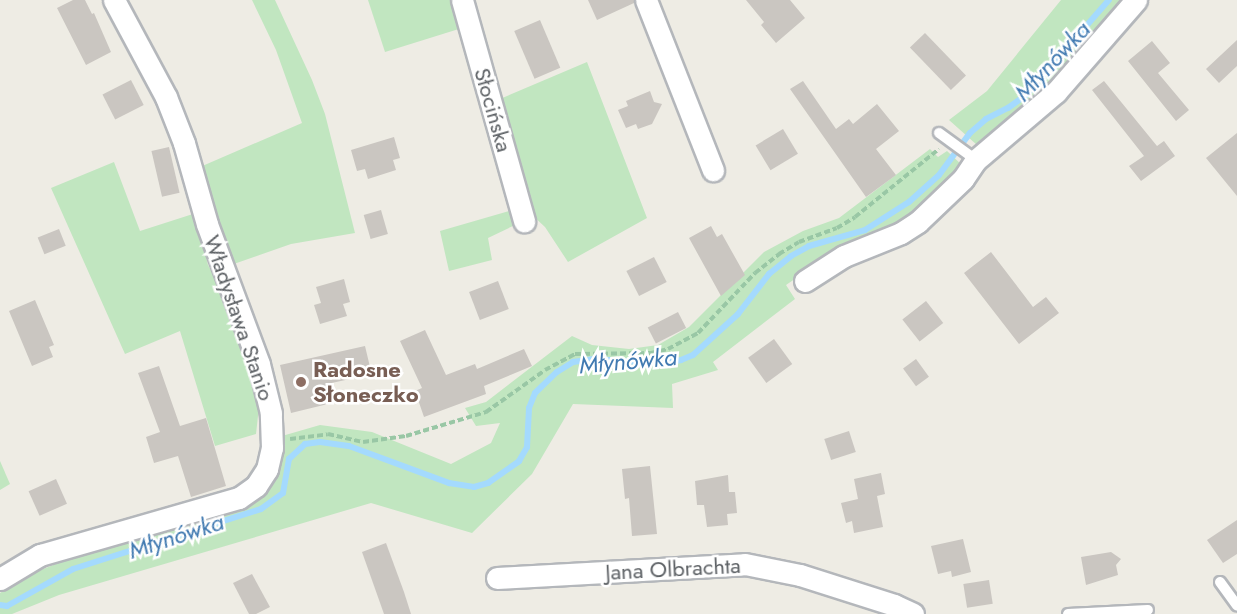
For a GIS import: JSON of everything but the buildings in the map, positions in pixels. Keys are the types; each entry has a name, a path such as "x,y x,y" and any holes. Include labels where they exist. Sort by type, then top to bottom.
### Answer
{"street":[{"name":"Władysława Stanio","path":"0,579 40,555 239,498 256,486 267,468 272,448 271,412 259,364 207,224 184,143 166,97 114,0"},
{"name":"Słocińska","path":"462,0 524,220"},
{"path":"646,0 713,170"},
{"path":"805,281 844,256 911,227 963,179 973,157 1056,92 1136,0"},
{"name":"Jana Olbrachta","path":"497,578 745,564 800,575 894,605 913,614"}],"lane":[{"path":"939,133 973,157"},
{"path":"1220,582 1237,604"},
{"path":"1068,614 1148,610"}],"path":[{"path":"272,448 297,437 313,434 328,434 363,442 406,436 486,412 545,370 575,354 651,353 668,349 698,333 754,273 779,254 799,242 837,228 855,217 950,142"}],"green space":[{"path":"252,0 275,0 312,80 325,114 355,233 291,244 231,265 200,167 302,123 276,50"},
{"path":"368,0 452,0 462,28 385,52"},
{"path":"1061,0 1126,0 1015,118 977,145 949,120 987,91"},
{"path":"587,62 647,218 568,262 545,227 531,214 500,99"},
{"path":"930,149 938,157 947,151 963,166 905,222 827,257 786,285 795,299 713,362 718,370 672,384 673,408 573,404 532,474 472,533 371,503 59,595 12,614 0,614 0,593 31,574 100,546 239,507 282,436 320,425 372,432 451,464 491,443 500,423 476,426 465,408 486,402 572,336 592,345 629,349 658,345 689,327 764,252 803,231 839,218"},
{"path":"114,162 140,231 196,213 208,265 230,305 249,353 259,407 256,434 215,446 180,331 125,354 51,188"},
{"path":"513,210 515,225 488,238 492,260 449,271 440,231"},
{"path":"0,461 10,484 0,490"}],"waterway":[{"name":"Młynówka","path":"0,605 7,606 73,569 261,509 283,493 289,459 305,444 320,442 349,446 449,483 474,487 488,483 519,461 527,447 529,408 535,393 557,372 573,362 594,359 654,363 681,360 693,355 738,314 769,274 791,256 809,246 865,230 909,202 939,175 970,133 986,119 1008,108 1026,95 1109,0"}],"place":[{"name":"Radosne Słoneczko","path":"301,382"}]}
